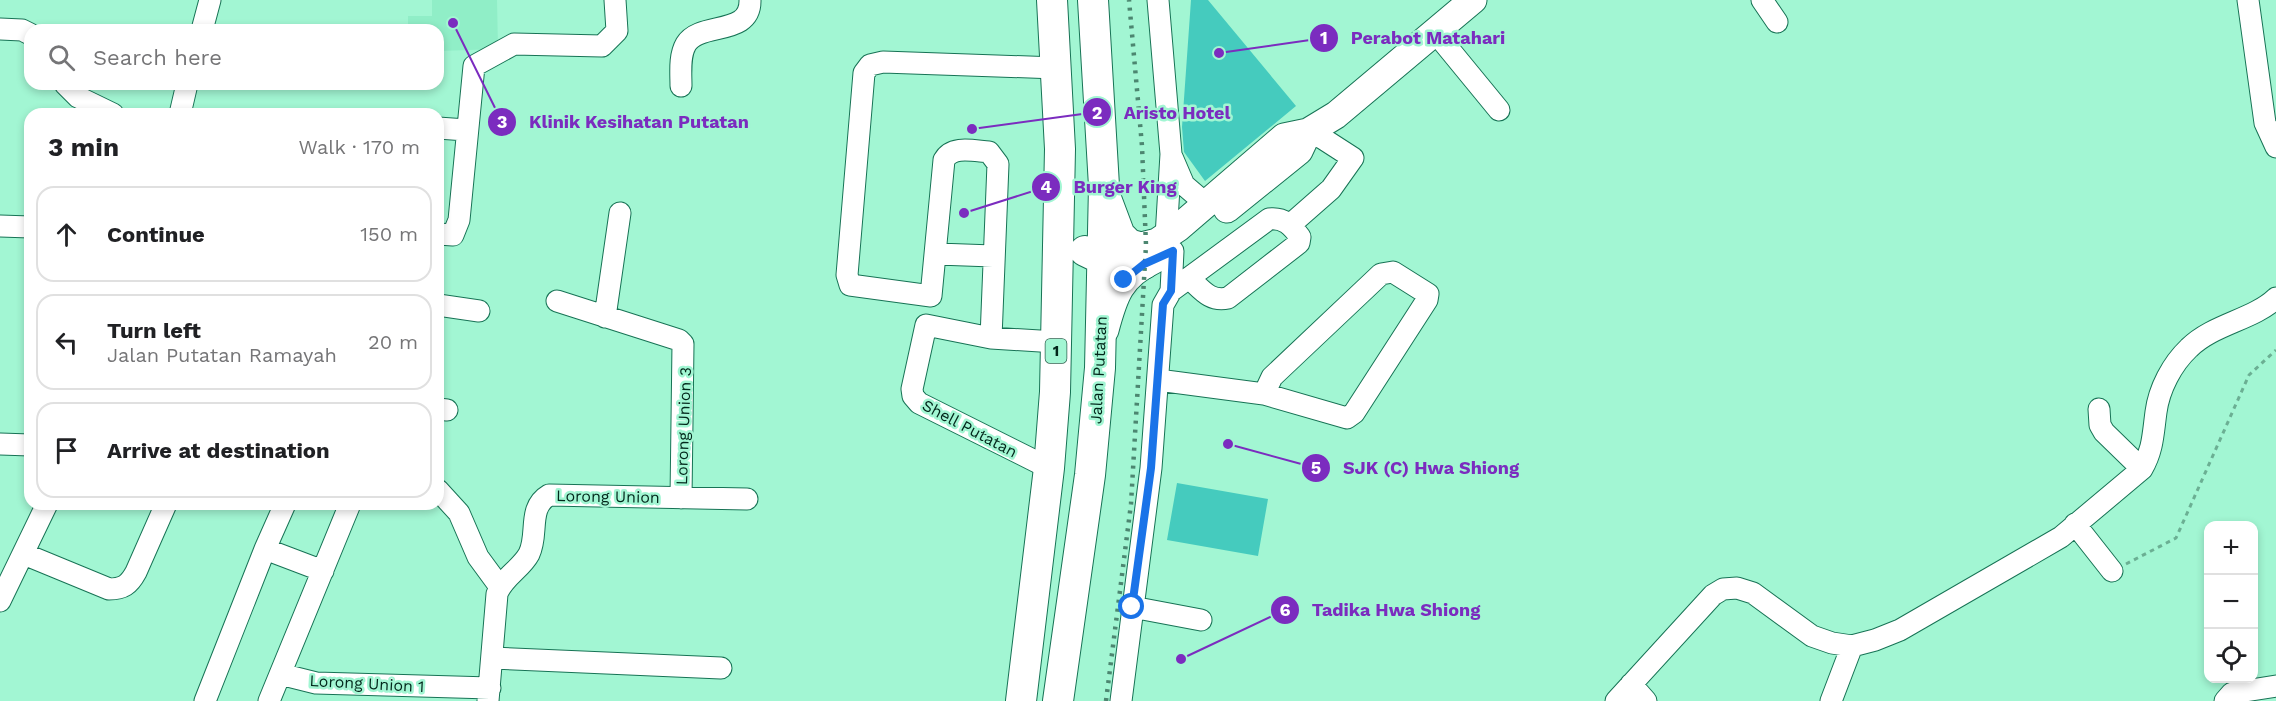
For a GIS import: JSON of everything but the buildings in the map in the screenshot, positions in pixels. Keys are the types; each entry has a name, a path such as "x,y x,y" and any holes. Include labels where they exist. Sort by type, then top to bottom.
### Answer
{"highway":[{"name":"1","path":"1021,701 1049,468 1055,392 1061,225 1060,149 1052,0"},
{"name":"Jalan Putatan","path":"1058,701 1099,392 1102,342 1104,186 1094,0"},
{"path":"1061,225 1070,240 1102,262 1144,264"},
{"path":"1055,392 1066,382 1078,381 1090,385 1099,392"}],"main road":[{"path":"1104,186 1115,222 1121,234 1130,243 1141,246 1169,244 1205,203 1284,137 1308,132 1336,114 1473,0"},
{"path":"1102,342 1112,304 1124,280 1169,244 1241,197 1299,151 1308,132"}],"street":[{"path":"204,24 210,0"},
{"path":"444,234 453,235 459,220 474,66 514,44 602,46 617,31 615,0"},
{"path":"681,86 681,60 686,44 697,35 727,28 741,20 751,9 750,0"},
{"path":"1158,0 1171,154 1169,244 1171,291"},
{"path":"1762,0 1778,22"},
{"path":"2248,0 2265,123 2276,147"},
{"path":"0,29 24,31"},
{"path":"1436,32 1499,110"},
{"path":"931,296 862,288 850,285 847,276 864,73 870,65 883,62 1056,68"},
{"path":"71,90 78,97 101,108"},
{"path":"182,108 186,90"},
{"path":"1336,114 1353,158"},
{"path":"444,128 466,130"},
{"path":"1308,132 1322,138 1353,158"},
{"name":"Shell Putatan","path":"991,338 998,164 989,152 954,150 948,153 944,160 937,254 926,325 912,389 913,396 919,403 1049,468"},
{"path":"1171,154 1184,185 1205,203"},
{"path":"1290,225 1330,189 1353,158"},
{"path":"1241,197 1263,224"},
{"path":"604,317 620,213"},
{"path":"1121,701 1151,468 1163,304 1171,291 1273,218 1290,225 1300,237 1299,243 1228,298 1219,300 1210,297 1190,279"},
{"path":"0,226 24,227"},
{"path":"937,254 993,256"},
{"path":"1158,380 1264,394 1347,418 1354,413 1427,300 1428,294 1393,272 1381,274 1272,377 1264,394"},
{"path":"1616,701 1713,595 1723,589 1737,588 1753,593 1812,636 1852,646 1900,630 2061,537 2142,469 2150,455 2162,387 2174,366 2189,348 2208,333 2276,298"},
{"name":"Lorong Union 3","path":"557,301 678,340 683,344 681,498"},
{"path":"444,306 479,311"},
{"path":"926,325 991,338 1056,342"},
{"path":"2099,408 2100,425 2104,432 2142,469"},
{"path":"0,444 24,445"},
{"name":"Lorong Union","path":"500,587 529,554 536,510 540,500 549,495 747,499"},
{"path":"444,497 459,513 478,557 500,587 489,694"},
{"path":"0,601 44,510"},
{"path":"24,554 109,589 121,589 130,583 136,572 163,510"},
{"path":"205,701 282,510"},
{"path":"269,701 348,510"},
{"path":"2075,524 2112,571"},
{"path":"265,549 323,571"},
{"path":"1132,607 1201,620"},
{"path":"1831,701 1852,646"},
{"path":"492,658 721,668"},
{"name":"Lorong Union 1","path":"280,674 316,683 489,694"},
{"path":"1631,684 1647,701"},
{"path":"2225,701 2232,693 2276,686"}],"path":[{"path":"2112,571 2176,537 2249,375 2276,350"}],"shaded area":[{"path":"432,0 497,0 498,49 444,51 444,24 408,24 408,16 432,16"}],"railway":[{"path":"1106,701 1131,504 1146,245 1142,146 1129,0"}],"place":[{"name":"Klinik Kesihatan Putatan","path":"453,23"},
{"name":"Perabot Matahari","path":"1219,53"},
{"name":"Aristo Hotel","path":"972,129"},
{"name":"Burger King","path":"964,213"},
{"name":"SJK (C) Hwa Shiong","path":"1228,444"},
{"name":"Tadika Hwa Shiong","path":"1181,659"}],"route":[{"path":"1124,280 1144,264 1173,251 1171,291 1163,304 1151,468 1132,607"}]}
